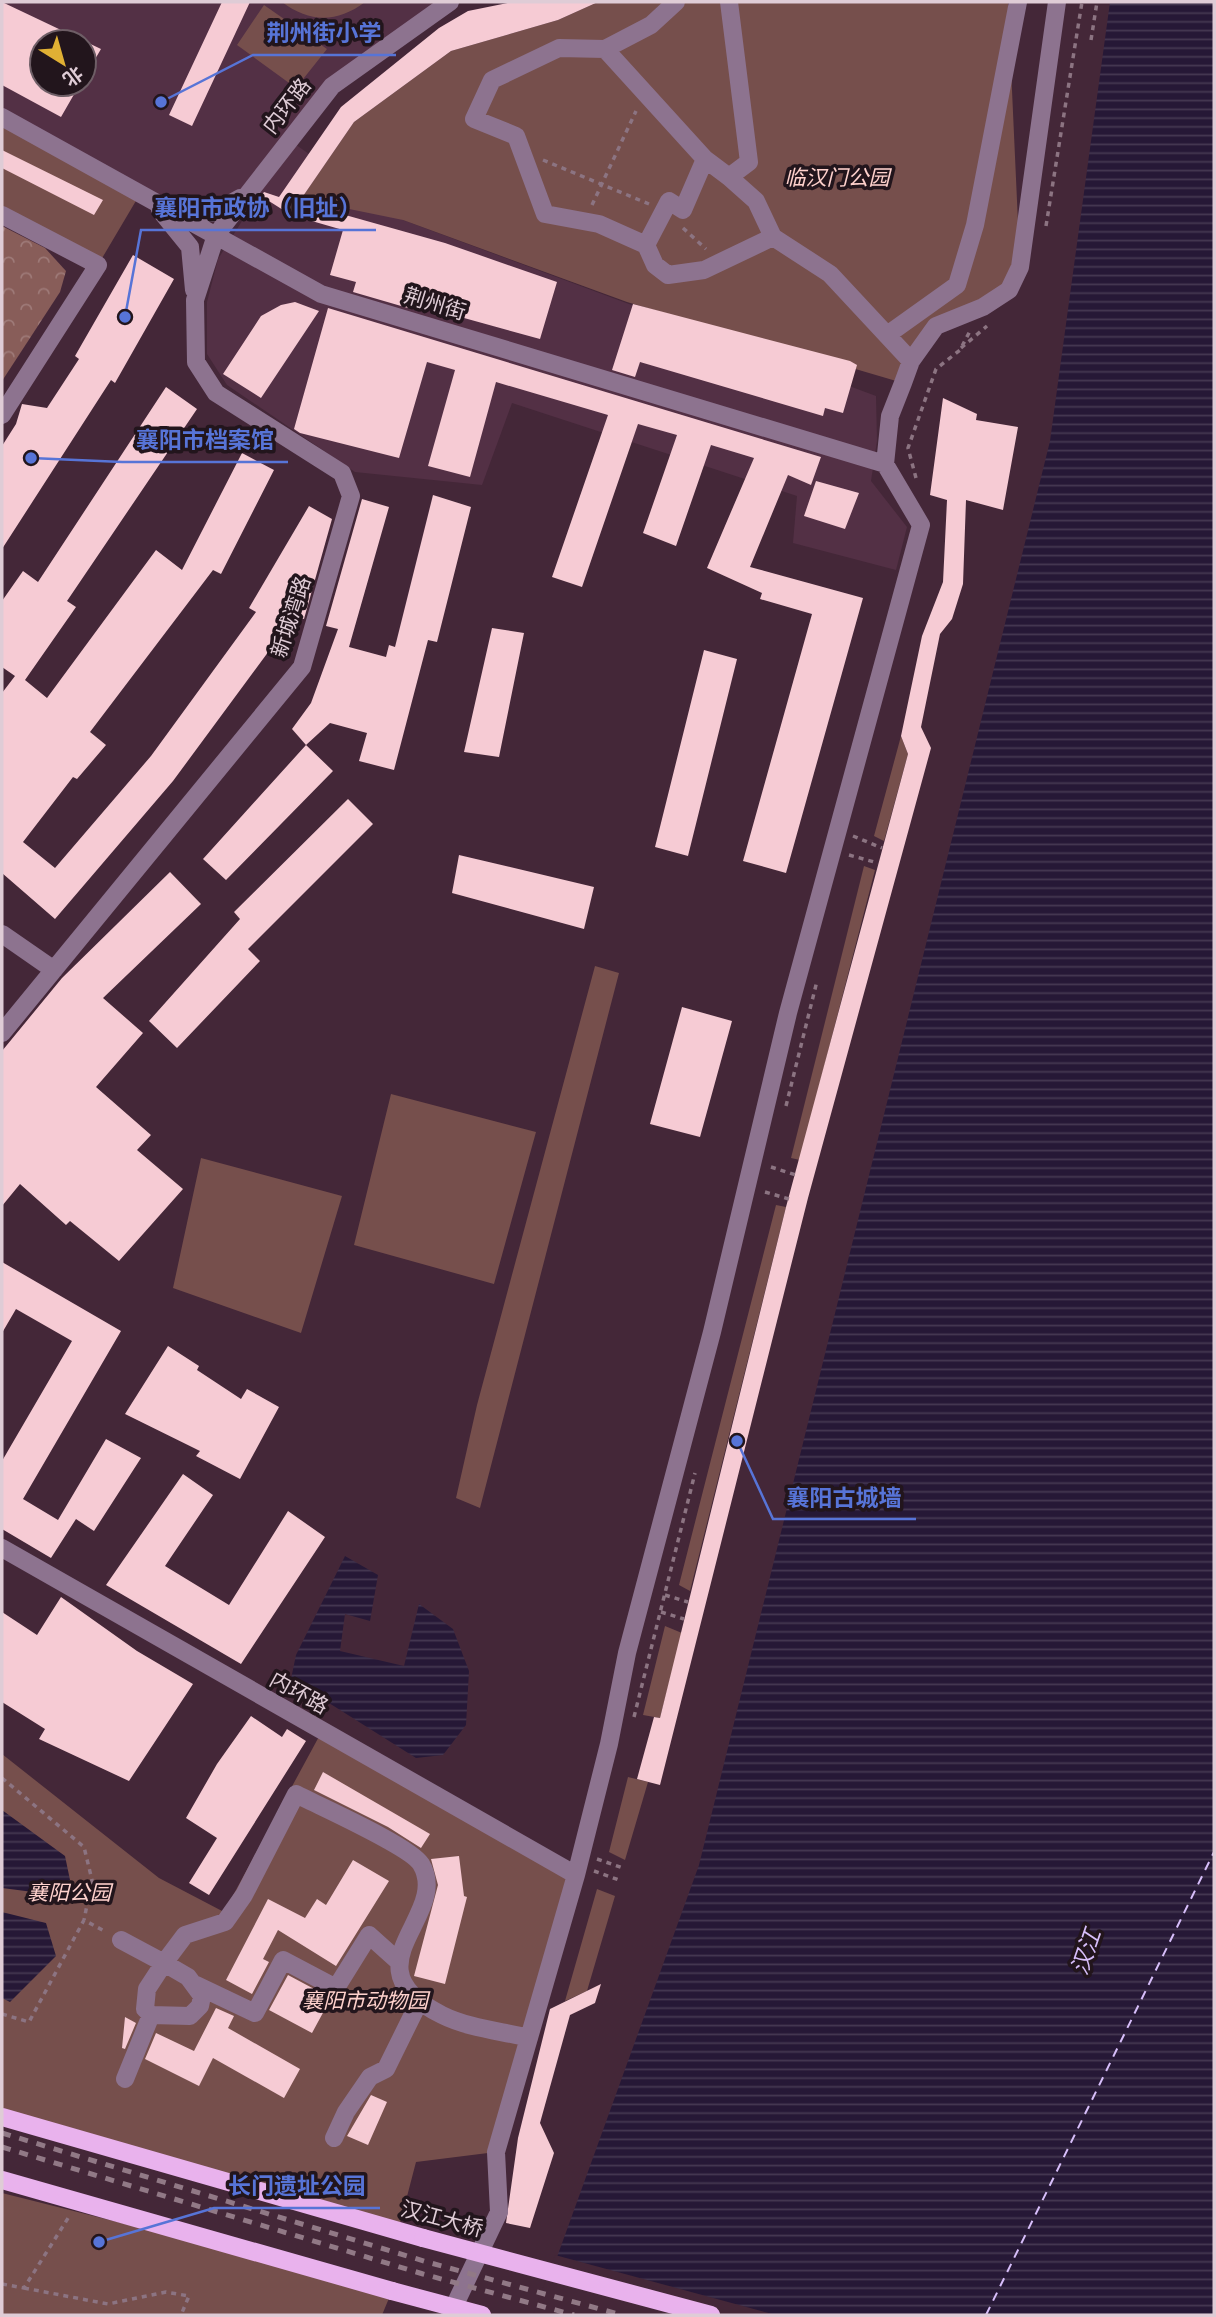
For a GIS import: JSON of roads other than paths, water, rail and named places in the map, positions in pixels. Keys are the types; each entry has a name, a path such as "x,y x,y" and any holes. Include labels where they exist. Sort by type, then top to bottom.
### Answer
{"main road":[{"name":"汉江大桥","path":"2,2117 423,2238 711,2315"},
{"path":"2,2180 482,2315"}],"street":[{"name":"内环路","path":"216,236 331,86 450,2"},
{"path":"676,2 651,25 605,49 559,48 492,80 474,119 516,136 545,214 599,224 646,245 655,265 668,275 704,270 773,237"},
{"path":"729,2 749,162 729,177"},
{"path":"887,335 957,285 975,225 1018,2"},
{"path":"450,2315 499,2212 496,2152 576,1875 627,1653 712,1332 788,1013 921,525 885,464 890,416 911,361 936,326 983,307 1009,290 1020,267 1057,2"},
{"path":"605,49 705,159 756,201 773,237 830,274 911,361"},
{"name":"荆州街","path":"2,117 321,293 885,464"},
{"path":"646,245 669,201 683,210 705,159"},
{"path":"154,201 212,213 247,194"},
{"path":"154,201 190,247 195,300"},
{"path":"2,215 98,265 2,415"},
{"name":"新城湾路","path":"2,1033 302,667 351,496 342,473 216,393 196,362 195,300 216,236"},
{"path":"2,934 54,970"},
{"name":"内环路","path":"2,1548 576,1875"},
{"path":"196,1985 202,1996 200,2006 190,2016 151,2015 145,2009 147,1989 185,1935 225,1922 244,1895 296,1794 402,1849 421,1864 426,1887 419,1915 402,1945 398,1961 402,1980 420,2000 442,2015 529,2038"},
{"path":"121,1940 164,1963 196,1985 255,2013 283,1960 336,1988 369,1935 398,1961"},
{"path":"334,2138 346,2112 370,2077 386,2069 420,2000"},
{"path":"125,2079 151,2015"}],"water":[{"name":"汉江","path":"1110,2 1214,2 1214,2315 536,2315 699,1865 1050,441"},
{"path":"345,1556 378,1575 370,1621 345,1614 340,1651 404,1666 419,1604 453,1629 469,1671 466,1725 443,1755 416,1758 291,1679 296,1655"},
{"path":"2,1810 65,1856 70,1880 41,1893 2,1888"},
{"path":"2,1912 46,1923 56,1956 10,2002 2,1998"}],"railway":[{"path":"2,2133 427,2262 622,2315"},
{"path":"2,2147 423,2274 574,2315"}],"place":[{"name":"荆州街小学","path":"161,102"},
{"name":"襄阳市政协（旧址）","path":"125,317"},
{"name":"襄阳市档案馆","path":"31,458"},
{"name":"襄阳古城墙","path":"737,1441"},
{"name":"长门遗址公园","path":"99,2242"}],"park label":[{"name":"临汉门公园","path":"837,178"},
{"name":"襄阳公园","path":"69,1893"},
{"name":"襄阳市动物园","path":"365,2001"}]}
